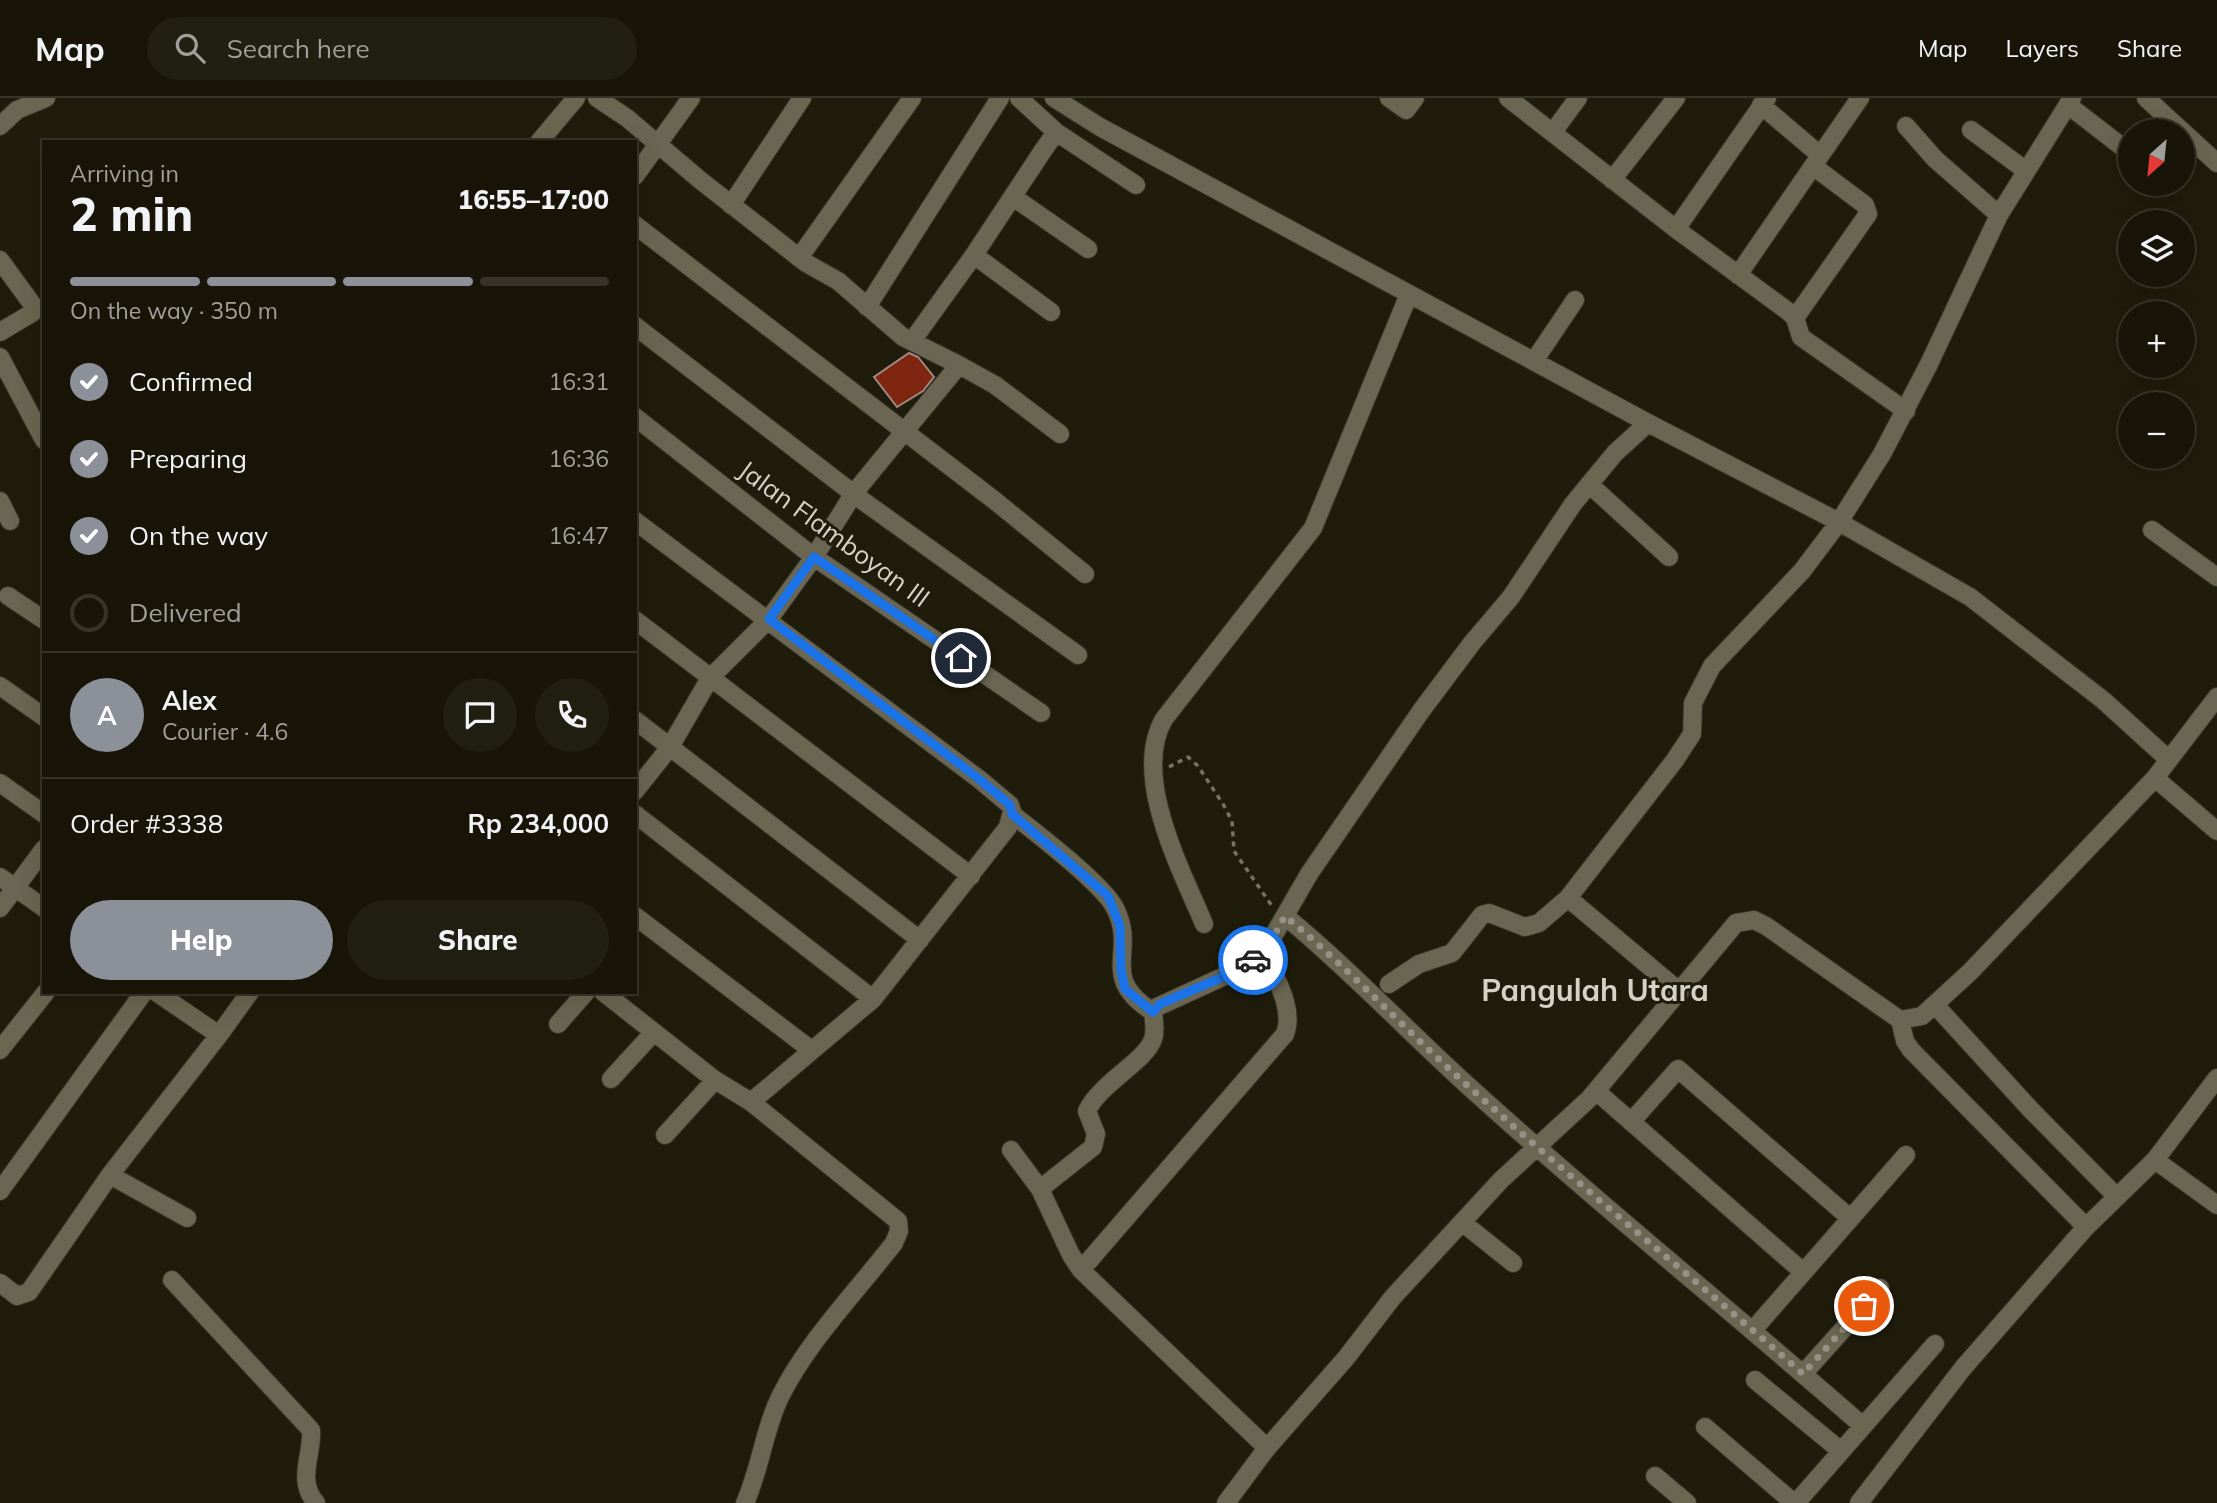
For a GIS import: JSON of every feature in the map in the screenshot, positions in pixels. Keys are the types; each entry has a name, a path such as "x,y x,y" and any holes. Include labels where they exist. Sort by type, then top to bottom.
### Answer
{"street":[{"path":"0,126 17,110 46,98"},
{"path":"541,140 576,98"},
{"path":"597,98 799,258 838,281 912,341 995,384 1060,434"},
{"path":"637,173 691,98"},
{"path":"731,205 802,98"},
{"path":"799,258 912,98"},
{"path":"867,307 1000,98"},
{"path":"1019,98 1203,182 1648,423 1839,522 1970,597 2094,693 2168,759"},
{"path":"1389,98 1406,110 1415,98"},
{"path":"1508,98 1675,229 1795,318 1801,337 1906,411"},
{"path":"1553,132 1578,98"},
{"path":"1612,180 1676,98"},
{"path":"1738,275 1860,98"},
{"path":"2146,98 2217,163"},
{"path":"1389,984 1419,964 1452,953 1482,915 1489,913 1532,927 1568,898 1692,734 1693,703 1712,666 1735,639 1789,586 1839,522 1906,411 1999,215 2070,101 2118,143"},
{"path":"1675,229 1764,102 1816,161 1865,205 1868,211 1795,318"},
{"path":"912,341 1013,197 1055,115"},
{"path":"1055,115 1136,185"},
{"path":"1906,126 1935,159 1999,215"},
{"path":"1971,130 2025,170"},
{"path":"1013,197 1088,249"},
{"path":"637,227 1085,575"},
{"path":"974,255 1051,312"},
{"path":"0,260 35,308 32,313 0,332"},
{"path":"1204,924 1165,833 1155,779 1153,740 1164,719 1313,528 1409,294"},
{"path":"1534,361 1575,300"},
{"path":"637,328 854,494 1079,655"},
{"path":"0,357 42,436"},
{"path":"637,788 670,747 710,678 769,619 814,557 854,494 959,365"},
{"name":"Jalan Flamboyan III","path":"637,419 814,557 1041,713"},
{"path":"1153,1012 1160,1004 1232,973 1264,952 1309,874 1421,711 1472,643 1511,597 1589,484 1615,453 1648,423"},
{"path":"1589,484 1669,557"},
{"path":"0,501 10,521"},
{"path":"637,522 979,779 1010,805 1012,814 1008,827 873,999 810,1049 751,1102"},
{"path":"2152,530 2217,577"},
{"path":"8,596 42,619"},
{"path":"637,622 971,876"},
{"path":"0,686 42,716"},
{"path":"1900,1020 1922,1016 1936,1006 2155,778 2217,697"},
{"path":"637,722 920,940"},
{"path":"2155,778 2217,831"},
{"path":"0,783 42,813"},
{"path":"1012,814 1108,896 1120,926 1121,970 1125,989 1153,1012 1155,1031 1149,1047 1107,1084 1087,1111 1096,1134 1093,1147 1040,1189"},
{"path":"637,816 873,999"},
{"path":"0,908 42,852"},
{"path":"0,877 42,907"},
{"path":"1568,898 1680,992"},
{"path":"1285,916 1351,973 1378,1003 1474,1092 1863,1426"},
{"path":"637,918 810,1049"},
{"path":"1226,1503 1267,1448 1346,1357 1393,1297 1501,1180 1539,1148 1596,1091 1736,923 1754,919 1808,953 1900,1020 1905,1041 1911,1050 2086,1227"},
{"path":"1081,1270 1285,1034 1289,1025 1288,1009 1264,952"},
{"path":"0,1050 44,994"},
{"path":"0,1191 143,994"},
{"path":"159,994 219,1035"},
{"path":"0,1283 17,1296 29,1292 110,1175 249,994"},
{"path":"558,1024 584,994"},
{"path":"606,994 715,1080 751,1102 898,1222 899,1231 894,1243 800,1362 781,1394 772,1415 756,1478 745,1503"},
{"path":"1936,1006 2118,1197"},
{"path":"611,1079 654,1032"},
{"path":"1631,1122 1678,1069 1850,1219"},
{"path":"1860,1503 1963,1368 2086,1227 2155,1160 2217,1078"},
{"path":"665,1135 715,1080"},
{"path":"1596,1091 1803,1272"},
{"path":"1011,1150 1040,1189 1071,1255 1081,1270 1267,1448"},
{"path":"1752,1330 1906,1155"},
{"path":"2155,1160 2217,1205"},
{"path":"110,1175 187,1218"},
{"path":"1463,1223 1513,1263"},
{"path":"172,1280 311,1430 312,1443 305,1462 307,1486 316,1503"},
{"path":"1803,1374 1880,1288"},
{"path":"1705,1427 1795,1503 1935,1344"},
{"path":"1755,1380 1841,1451"},
{"path":"1655,1476 1687,1503"}],"path":[{"path":"1155,779 1184,757 1192,758 1228,813 1238,859 1266,900 1285,916"}],"building":[{"path":"909,353 918,357 934,377 923,391 897,407 874,377"}],"way so far":[{"path":"1253,960 1264,952 1285,916 1351,973 1378,1003 1474,1092 1803,1374 1864,1306"}],"district":[{"name":"Pangulah Utara","path":"1595,991"}],"route":[{"path":"961,658 814,557 769,619 979,779 1010,805 1012,814 1103,890 1118,914 1122,937 1121,970 1125,989 1143,1005 1153,1012 1160,1004 1232,973 1253,960"}]}
